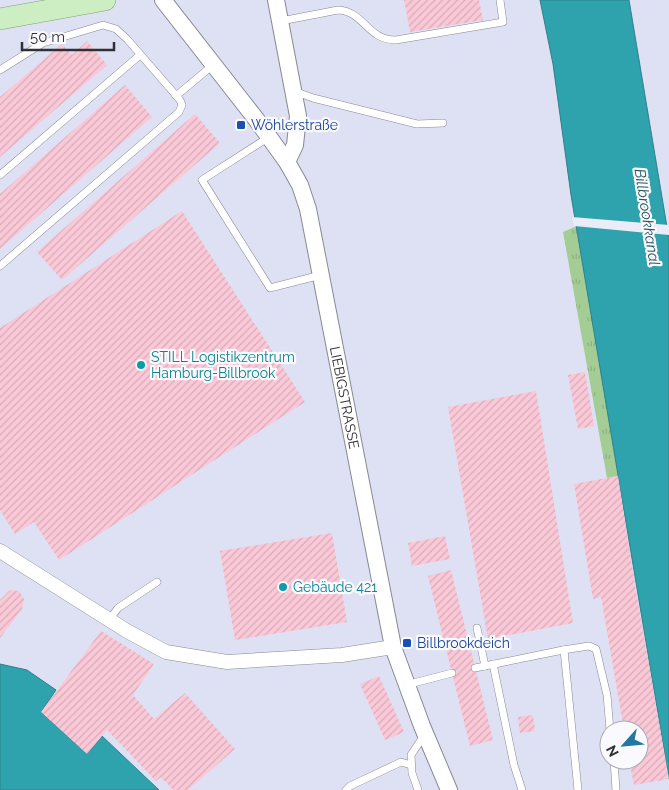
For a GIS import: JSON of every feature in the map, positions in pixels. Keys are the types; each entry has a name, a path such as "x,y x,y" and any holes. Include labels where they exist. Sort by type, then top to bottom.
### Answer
{"main road":[{"path":"0,19 105,0"}],"street":[{"name":"LIEBIGSTRASSE","path":"162,0 269,137 300,184 308,209 393,647 425,734 449,790"},
{"path":"276,0 298,116 296,145 287,162"},
{"path":"0,551 109,620 166,652 227,662 342,655 393,647"}],"lane":[{"path":"280,21 345,10 367,26 378,37 396,40 503,22 500,0"},
{"path":"0,70 43,43 103,25 116,29 182,105 179,112 0,266"},
{"path":"0,175 140,55"},
{"path":"176,96 213,65"},
{"path":"293,91 313,98 417,124 443,123"},
{"path":"269,137 202,180 270,288 321,275"},
{"path":"109,620 118,608 157,582"},
{"path":"478,628 485,666"},
{"path":"475,668 589,646 596,649 607,695 609,720"},
{"path":"564,650 578,790"},
{"path":"493,664 514,765 522,790"},
{"path":"406,685 452,673"},
{"path":"418,790 412,773 411,755 425,734"},
{"path":"346,790 350,786 401,762 411,765"},
{"path":"615,770 616,790"}],"shaded area":[{"path":"0,0 540,0 553,64 577,226 669,779 669,790 159,790 102,736 87,754 41,712 56,690 0,664"},
{"path":"629,0 669,0 669,239"}],"green space":[{"path":"577,226 618,476 607,478 563,232"}],"water":[{"name":"Billbrookkanal","path":"540,0 629,0 669,239 669,779 571,195 553,64"},
{"path":"0,664 27,670 56,690 41,712 87,754 102,736 159,790 0,790"}],"pier":[{"path":"572,217 669,225 669,235 574,226"}],"building":[{"path":"404,0 479,0 483,20 410,32"},
{"path":"87,41 107,65 0,157 0,97 62,44 72,55"},
{"path":"125,85 152,117 0,249 0,194"},
{"path":"195,114 220,143 62,280 37,252"},
{"name":"STILL Logistikzentrum Hamburg-Billbrook","path":"182,211 305,402 59,560 34,522 15,534 0,510 0,328"},
{"path":"585,372 594,426 578,429 568,375"},
{"path":"536,391 573,623 488,639 448,407"},
{"path":"618,476 669,779 634,785 631,770 649,770 649,720 622,720 601,597 593,599 574,484"},
{"name":"Gebäude 421","path":"332,533 347,622 235,640 220,551"},
{"path":"445,536 450,559 412,566 408,543"},
{"path":"451,570 493,740 470,746 428,576"},
{"path":"10,590 19,591 24,599 22,609 0,638 0,600"},
{"path":"101,631 154,664 133,695 154,719 185,693 235,749 188,790 173,790 161,777 156,781 107,730 87,754 41,712"},
{"path":"379,676 404,732 385,740 360,684"},
{"path":"533,715 535,731 520,733 518,717"}],"place":[{"name":"Wöhlerstraße","path":"241,125"},
{"name":"STILL Logistikzentrum Hamburg-Billbrook","path":"141,365"},
{"name":"Gebäude 421","path":"283,587"},
{"name":"Billbrookdeich","path":"407,643"}]}
